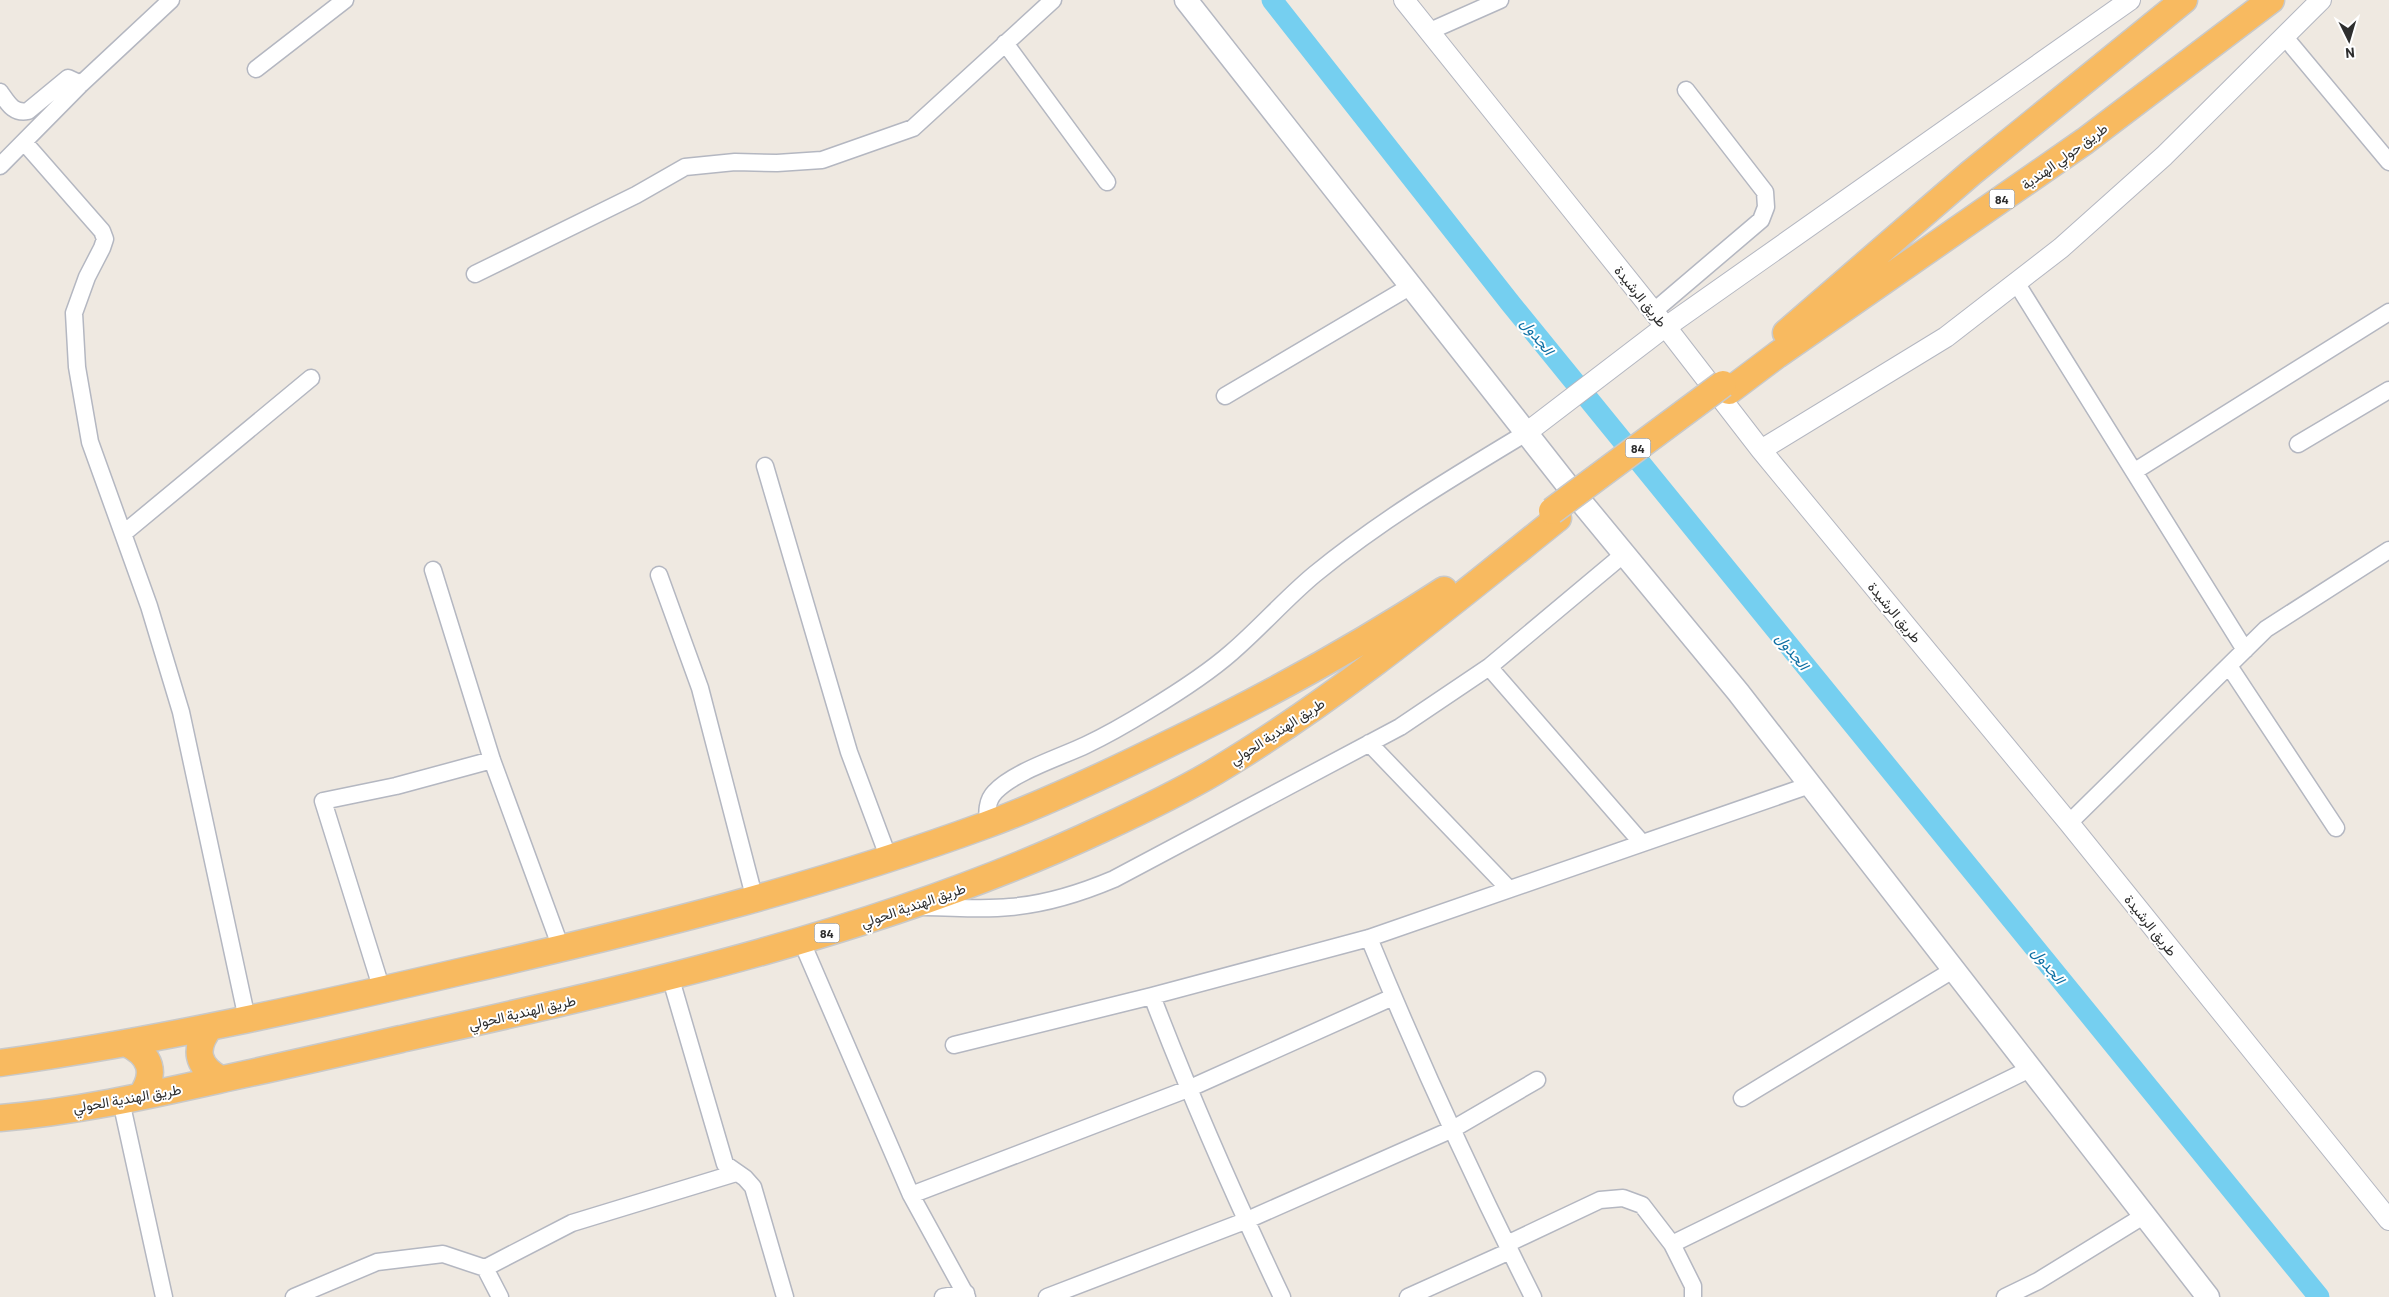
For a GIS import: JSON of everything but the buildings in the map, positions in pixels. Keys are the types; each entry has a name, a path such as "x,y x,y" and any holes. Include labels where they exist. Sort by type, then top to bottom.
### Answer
{"highway":[{"name":"84","path":"0,1063 126,1043 210,1027 382,990 755,900 989,824 1058,796 1141,758 1216,721 1350,650 1453,584 1555,515 1726,388 1971,173 2184,0"},
{"name":"طريق حولي الهندية","path":"1726,388 1777,355 2085,141 2271,0"},
{"name":"طريق الهندية الحولي","path":"0,1118 131,1098 220,1080 587,998 801,940 911,907 1004,873 1149,807 1214,772 1339,690 1401,644 1555,515"},
{"path":"210,1027 202,1037 199,1050 201,1062 209,1073 220,1080"},
{"path":"126,1043 138,1049 147,1059 151,1072 149,1085 131,1098"}],"main road":[{"path":"1186,0 1526,433 1738,692 2208,1297"}],"street":[{"path":"0,166 81,84 170,0"},
{"path":"256,69 345,0"},
{"path":"474,274 636,195 685,167 735,162 777,163 822,160 913,128 1054,0"},
{"name":"طريق الرشيدة","path":"1404,0 1662,321 1761,450 2069,823 2389,1220"},
{"path":"1430,31 1500,0"},
{"path":"1662,321 2130,0"},
{"path":"1761,450 1946,337 2017,284 2061,248 2164,156 2321,0"},
{"path":"2284,36 2389,162"},
{"path":"1005,43 1107,182"},
{"path":"0,92 14,111 20,113 28,111 68,78 81,84"},
{"path":"989,824 987,816 988,804 994,793 1002,785 1017,776 1088,744 1162,702 1232,652 1300,588 1370,531 1425,494 1526,433 1619,362 1761,220 1766,207 1765,192 1686,90"},
{"path":"24,142 102,231 104,240 102,248 87,277 74,314 77,367 90,442 149,606 181,712 246,1019"},
{"path":"2017,284 2245,650"},
{"path":"1224,396 1411,286"},
{"path":"2135,472 2389,312"},
{"path":"124,533 311,378"},
{"path":"2298,444 2389,390"},
{"path":"764,466 849,752 889,858"},
{"path":"2069,823 2266,629 2389,550"},
{"path":"911,907 1009,908 1036,904 1089,889 1114,879 1400,727 1489,667 1624,554"},
{"path":"433,570 492,760 561,948"},
{"path":"659,575 700,688 755,900"},
{"path":"2228,666 2336,828"},
{"path":"1489,667 1642,843"},
{"path":"1369,743 1509,890"},
{"path":"382,990 323,801 396,786 492,760"},
{"path":"954,1045 1152,996 1369,938 1810,785"},
{"path":"1369,938 1393,997 1453,1130 1533,1297"},
{"path":"801,940 911,1195 966,1295 943,1297"},
{"path":"1742,1098 1953,970"},
{"path":"670,976 725,1164 745,1178 753,1187 785,1297"},
{"path":"1152,996 1188,1089 1245,1220 1282,1297"},
{"path":"911,1195 1188,1089 1393,997"},
{"path":"1672,1244 2030,1069"},
{"path":"1047,1297 1245,1220 1453,1130 1538,1080"},
{"path":"131,1098 164,1297"},
{"path":"485,1268 572,1223 736,1173"},
{"path":"1408,1297 1509,1248 1600,1200 1623,1198 1642,1205 1672,1244 1693,1286 1693,1297"},
{"path":"2005,1297 2038,1281 2145,1216"},
{"path":"294,1297 377,1262 443,1254 485,1268 500,1297"}],"waterway":[{"name":"الجدول","path":"1272,0 1511,304 2319,1297"}]}
